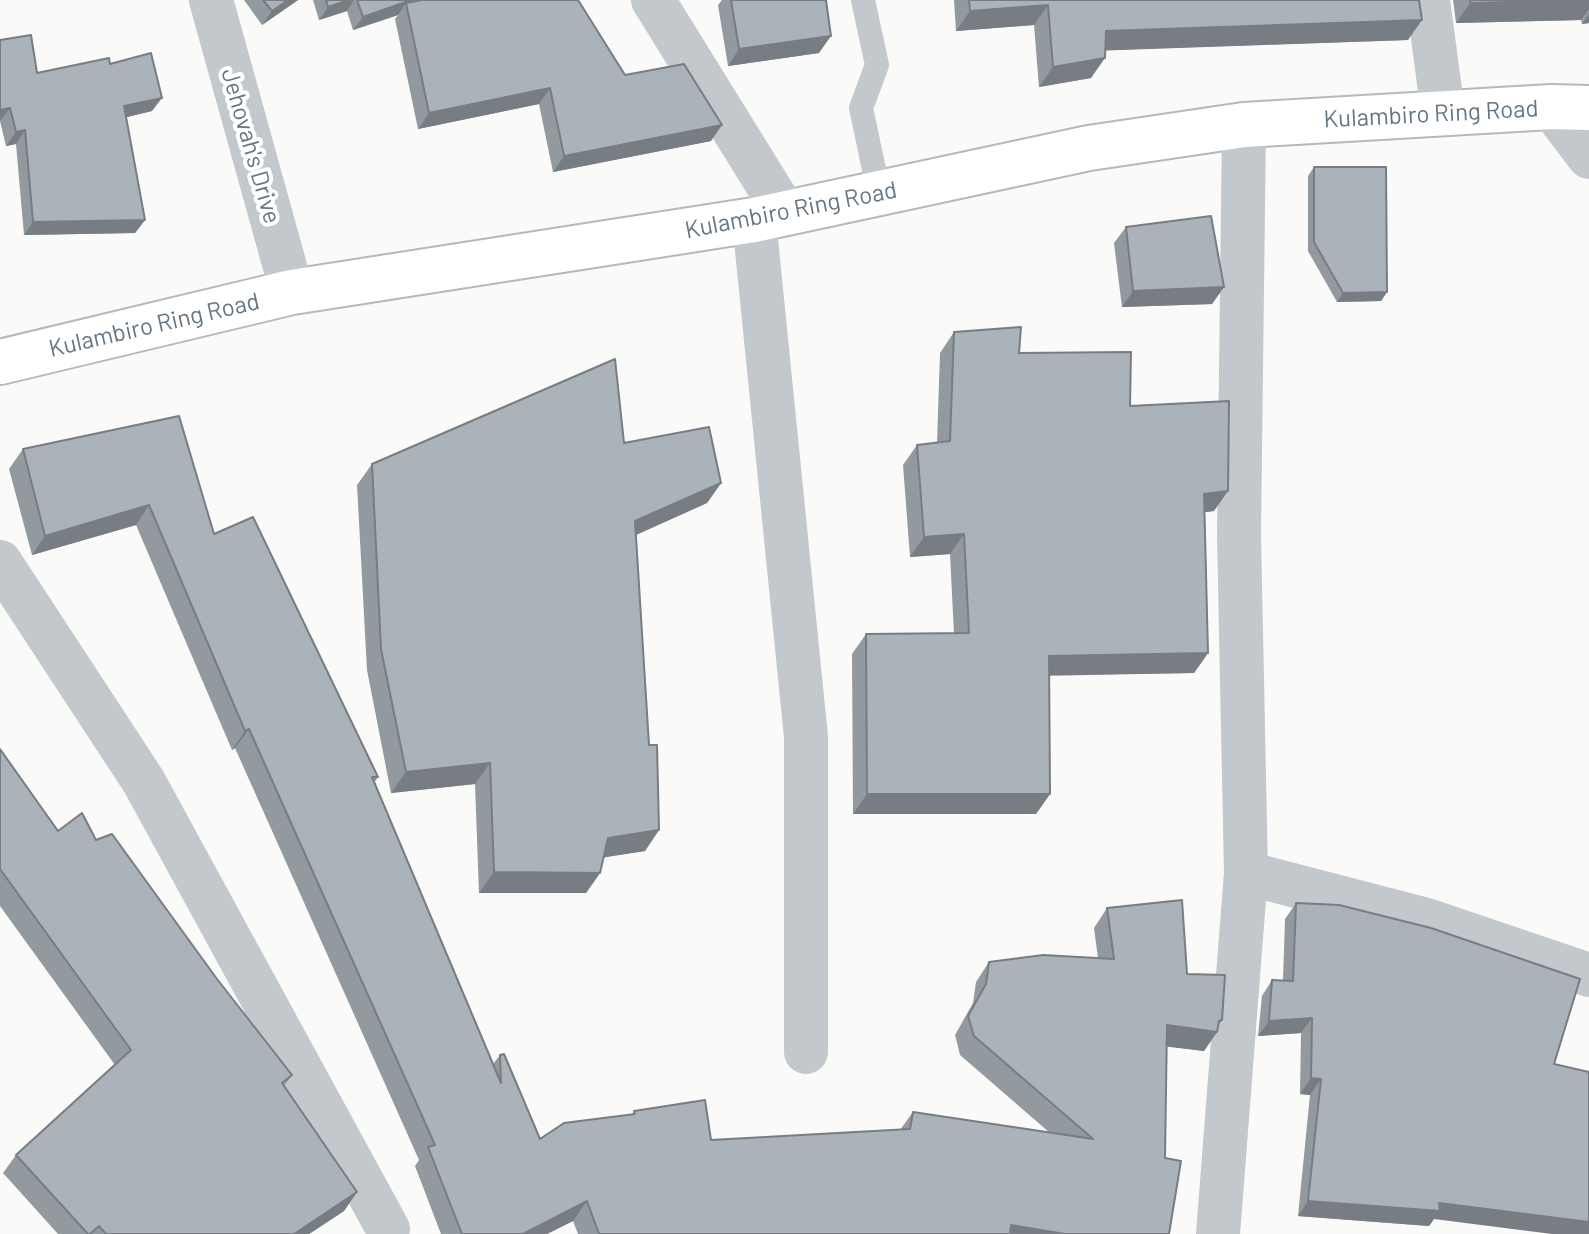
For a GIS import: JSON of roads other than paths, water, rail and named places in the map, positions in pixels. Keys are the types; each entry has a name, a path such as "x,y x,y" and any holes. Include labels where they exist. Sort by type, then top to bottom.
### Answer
{"street":[{"name":"Jehovah's Drive","path":"211,0 292,292"},
{"path":"653,0 769,217 806,737 806,1052"},
{"path":"1428,0 1443,113"},
{"name":"Kulambiro Ring Road","path":"0,362 292,292 769,217 1089,148 1244,125 1570,107"},
{"path":"1570,107 1589,157"},
{"path":"1218,1234 1246,873 1239,535 1244,125"},
{"path":"0,562 144,782 388,1229"},
{"path":"1246,873 1427,920 1589,975"}],"lane":[{"path":"863,0 877,65 861,108 879,193"}]}
